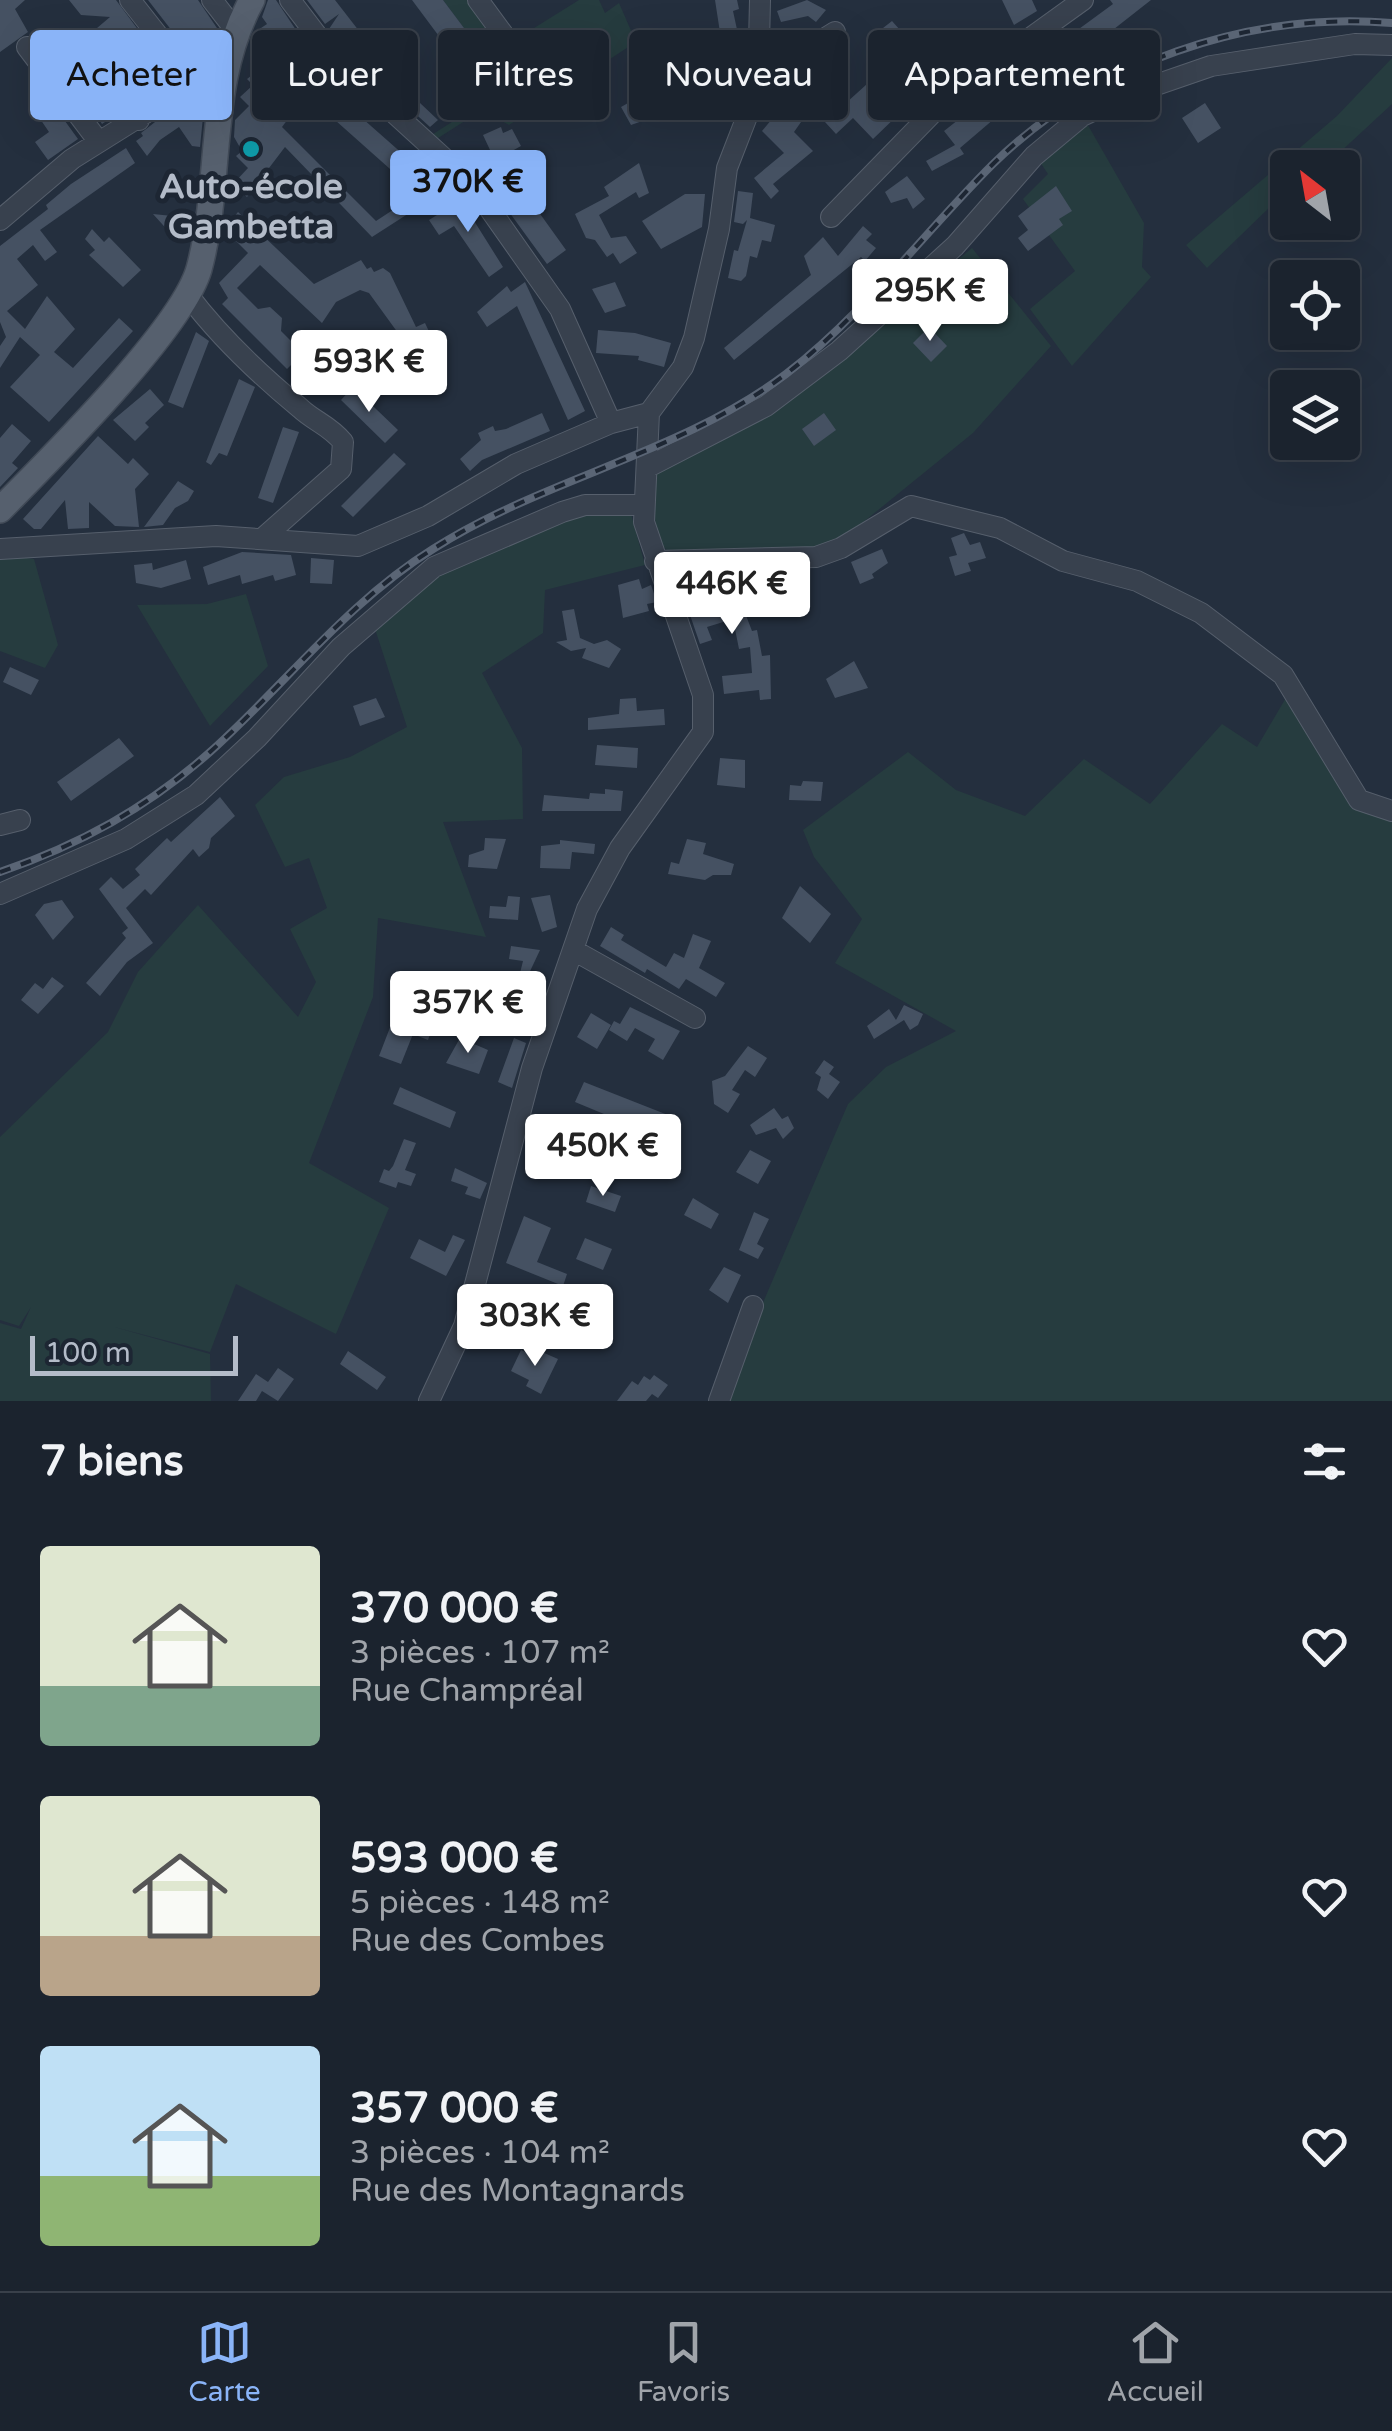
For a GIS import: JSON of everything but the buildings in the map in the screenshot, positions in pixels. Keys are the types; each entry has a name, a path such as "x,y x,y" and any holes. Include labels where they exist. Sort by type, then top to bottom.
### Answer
{"main road":[{"path":"232,43 252,0"},
{"path":"0,510 146,352 188,295 200,266 220,120"}],"street":[{"path":"130,0 154,30"},
{"path":"212,0 236,30"},
{"path":"290,0 336,60 457,167 479,193 560,308 611,422"},
{"path":"478,0 499,30"},
{"path":"759,30 760,0"},
{"path":"831,217 946,98 1083,0"},
{"path":"650,466 766,406 839,351 955,246 1034,156 1082,116 1124,96 1211,66 1355,44 1392,45"},
{"path":"27,47 100,142"},
{"path":"0,220 100,142 139,120"},
{"path":"429,1401 464,1326 532,1068 588,909 620,848 703,732 703,695 655,561 642,505 650,466 649,413 683,367 694,338 719,230 728,168 746,120"},
{"path":"188,295 278,390 305,413 326,422 342,442 342,469 264,538"},
{"path":"0,548 216,536 345,546 370,543 428,516 516,464 611,422 649,413"},
{"path":"0,894 126,839 196,795 243,752 341,647 434,567 585,505 642,505"},
{"path":"655,561 816,557 842,548 911,506 1000,528 1063,561 1137,581 1201,613 1264,657 1291,686 1360,800 1392,811"},
{"path":"575,950 695,1018"},
{"path":"719,1401 753,1306"}],"green space":[{"path":"443,0 470,0 493,30 465,30"},
{"path":"579,0 599,0 605,13 619,3 631,30 629,47 609,60 609,30 531,30"},
{"path":"1392,58 1392,104 1342,150 1297,150 1337,116"},
{"path":"455,120 466,120 435,140 430,136"},
{"path":"1085,120 1144,223 1142,267 1151,277 1072,366 1030,309 1075,271 1023,199 1048,174 1038,159"},
{"path":"1270,173 1270,207 1207,268 1186,245"},
{"path":"972,248 1051,346 973,433 835,545 761,553 667,550 657,542 651,472 875,328"},
{"path":"587,511 631,514 645,565 545,590 543,633 482,673 522,748 523,819 443,822 486,937 378,918 373,997 309,1163 389,1208 336,1334 236,1284 210,1352 114,1327 210,1354 211,1401 0,1401 0,1323 21,1329 31,1307 19,1326 0,1320 0,1137 108,1032 138,972 198,905 298,1017 316,982 290,929 327,908 309,858 285,867 255,805 284,777 350,757 407,727 375,629 438,570"},
{"path":"0,554 34,559 58,645 45,668 0,651"},
{"path":"246,594 268,666 210,726 137,605 207,604"},
{"path":"1287,696 1358,810 1392,819 1392,1401 728,1401 723,1396 848,1104 886,1067 956,1031 835,963 862,919 814,857 803,830 908,752 956,790 1025,816 1084,759 1150,804 1222,724 1257,747"}],"railway":[{"path":"0,872 85,837 162,791 238,726 344,619 433,549 520,503 702,425 786,374 867,300 992,165 1033,129 1078,98 1177,51 1230,36 1338,21 1392,23"}],"place":[{"name":"Auto-école Gambetta","path":"251,149"}]}
